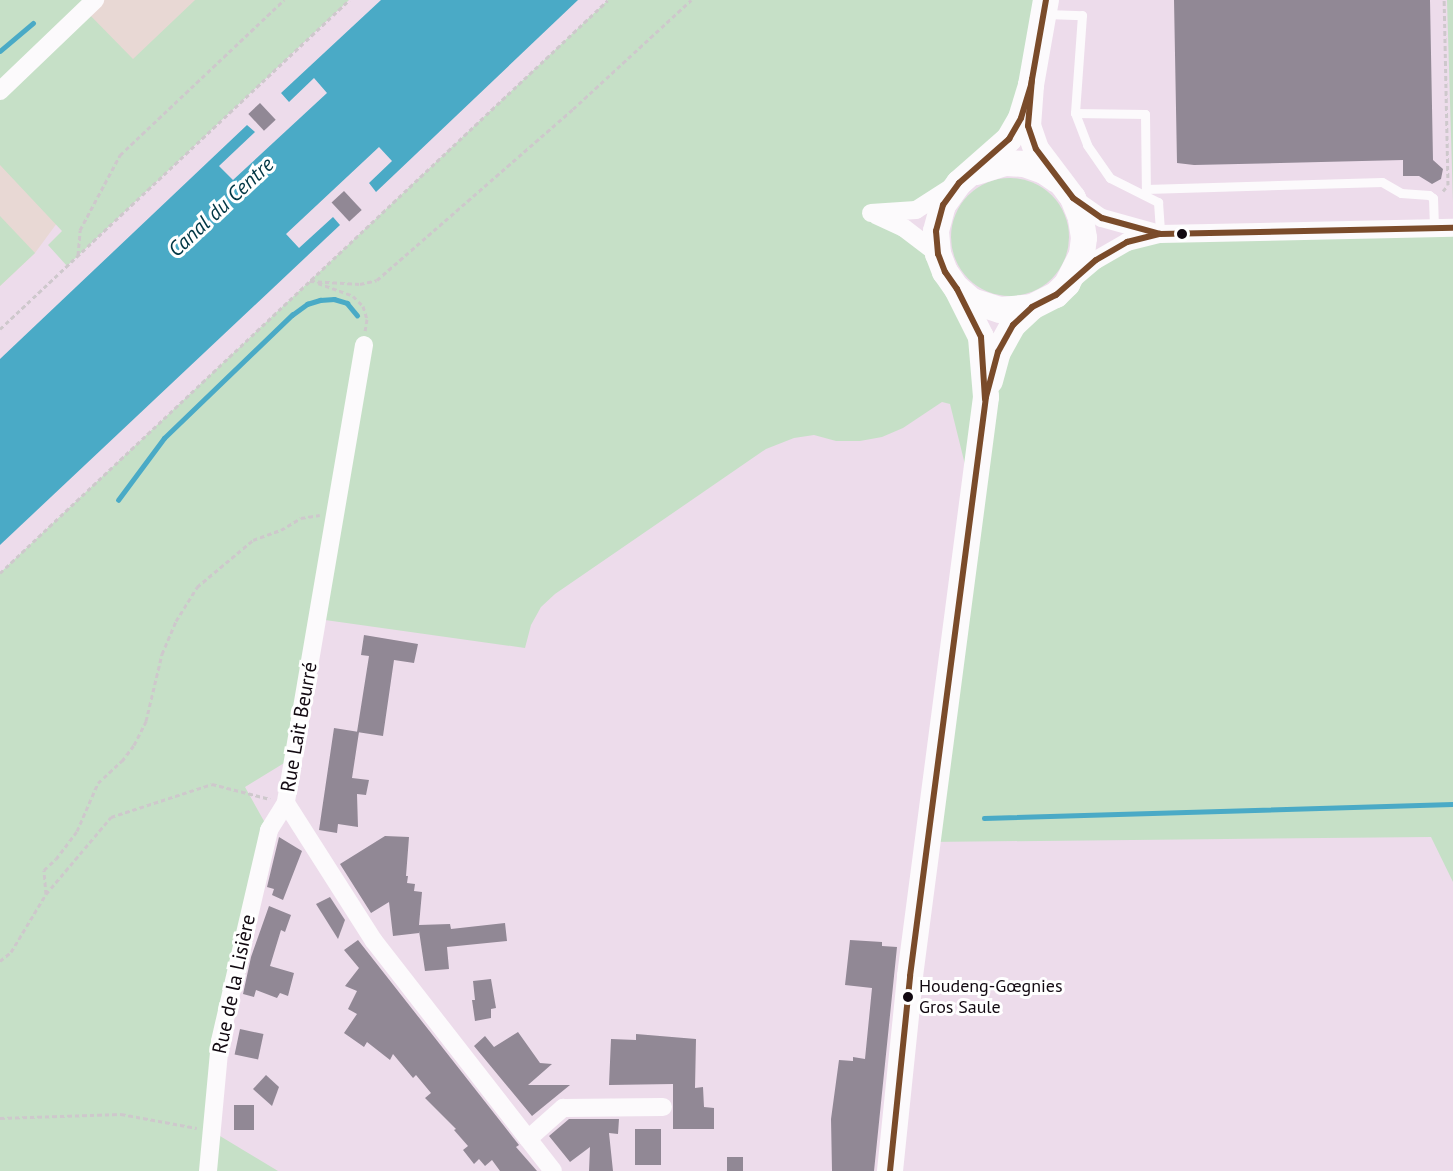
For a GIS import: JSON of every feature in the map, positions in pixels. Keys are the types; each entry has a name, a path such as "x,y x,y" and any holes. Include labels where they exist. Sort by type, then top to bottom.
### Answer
{"street":[{"path":"0,91 90,2"},
{"path":"1045,7 1031,85 1028,126 1036,149 1067,190 1081,218 1084,238 1079,262 1067,284"},
{"path":"986,397 981,337 957,289 945,272 938,254 936,231 943,205 966,178 1009,139 1021,118 1031,85"},
{"path":"938,254 912,233 871,213 916,210 966,178 989,166 1006,163 1024,164 1044,171 1101,218 1160,234"},
{"path":"891,1171 914,948 986,397 998,351 1013,325 1032,308 1056,295 1096,260 1127,242 1160,234 1453,228"},
{"path":"957,289 972,301 1000,310 1032,308"},
{"name":"Rue Lait Beurré","path":"363,345 337,513 286,803 374,941 553,1171"},
{"name":"Rue de la Lisière","path":"208,1171 220,1041 268,830 286,803"},
{"path":"528,1138 563,1108 663,1107"}],"lane":[{"path":"1045,7 1082,15 1075,113 1087,145 1110,178 1146,193 1158,202 1160,234"},
{"path":"1075,113 1145,114 1146,193"},
{"path":"1146,193 1382,182 1401,193 1429,195 1433,198 1434,228"}],"path":[{"path":"78,255 80,230 120,155 284,0"},
{"path":"0,329 349,0"},
{"path":"0,573 608,0"},
{"path":"310,281 360,284 377,280 573,109 691,0"},
{"path":"1433,198 1448,185 1444,0"},
{"path":"310,281 353,296 363,306 367,319 363,345"},
{"path":"46,894 44,870 56,859 76,831 98,783 122,761 134,745 146,721 162,654 176,621 197,586 253,540 281,530 301,518 337,513"},
{"path":"0,961 11,952 46,894 111,817 212,784 286,803"},
{"path":"0,1118 121,1114 210,1130"}],"shaded area":[{"path":"0,0 266,0 74,200 35,253 0,286"}],"green space":[{"path":"0,0 95,0 85,10 133,59 195,0 349,0 67,266 48,245 62,231 0,165"},
{"path":"608,0 1046,0 1031,85 973,173 894,213 998,352 1127,242 1453,228 1453,882 1431,837 928,842 973,497 950,404 942,402 903,428 882,437 860,441 836,441 814,435 794,438 766,449 555,594 541,607 531,625 525,648 318,619 294,757 245,787 269,830 210,1130 278,1171 0,1171 0,573"},
{"path":"1447,0 1453,0 1453,203"},
{"path":"1010,178 1033,183 1052,195 1064,214 1069,237 1064,260 1052,279 1033,291 1010,296 987,291 968,279 956,260 951,237 956,214 968,195 987,183"},
{"path":"0,216 35,253 0,286"}],"water":[{"name":"Canal du Centre","path":"381,0 578,0 376,192 369,183 392,161 379,147 286,234 299,248 333,217 340,225 0,545 0,359 247,125 255,132 219,166 233,180 327,93 314,78 289,102 281,93"}],"building":[{"path":"1174,0 1430,0 1433,160 1443,169 1441,179 1432,184 1419,176 1403,176 1403,160 1194,165 1177,163"},
{"path":"260,103 276,120 264,131 248,114"},
{"path":"344,191 362,210 349,222 332,203"},
{"path":"364,635 418,644 414,663 394,660 383,736 357,732 369,656 361,655"},
{"path":"334,728 359,732 352,778 369,780 366,795 357,794 358,827 338,824 337,833 319,830"},
{"path":"385,836 409,837 406,876 408,876 407,883 415,884 414,891 422,892 419,925 450,924 451,929 505,923 507,941 447,947 449,969 425,971 419,931 419,933 393,936 389,902 371,913 340,864"},
{"path":"279,837 302,851 283,900 272,895 274,889 267,887"},
{"path":"330,897 345,920 338,939 316,904"},
{"path":"269,906 291,915 285,932 281,930 270,966 294,973 288,996 280,993 277,998 256,990 254,997 243,994 251,957"},
{"path":"358,940 519,1145 516,1147 537,1171 500,1171 492,1160 485,1166 479,1159 474,1164 463,1150 468,1146 454,1130 456,1129 425,1098 431,1093 416,1075 413,1078 393,1054 390,1060 367,1042 364,1047 344,1033 357,1014 348,1009 357,991 345,986 359,968 344,950"},
{"path":"850,940 882,942 882,946 897,947 874,1171 832,1171 831,1119 839,1060 853,1061 853,1057 865,1059 872,988 845,985"},
{"path":"491,979 496,1008 491,1009 491,1018 475,1021 472,1000 475,1000 473,981"},
{"path":"240,1029 263,1034 258,1059 235,1054"},
{"path":"518,1032 540,1063 552,1064 528,1085 570,1085 532,1116 474,1046 485,1036 494,1047"},
{"path":"636,1034 696,1039 695,1088 703,1087 704,1107 714,1108 714,1129 673,1129 673,1084 609,1085 611,1039 636,1040"},
{"path":"266,1075 279,1087 272,1106 253,1089"},
{"path":"234,1105 254,1105 254,1130 234,1130"},
{"path":"569,1119 619,1119 618,1134 609,1133 613,1171 589,1171 590,1147 570,1162 549,1136"},
{"path":"635,1129 661,1129 661,1165 635,1165"},
{"path":"727,1157 743,1157 743,1171 727,1171"}],"waterway":[{"path":"0,51 33,23"},
{"path":"118,500 164,438 292,315 307,304 334,299 347,303 357,315"},
{"path":"984,818 1453,804"}],"transit line":[{"path":"985,399 981,337 957,289 945,272 938,254 936,231 943,205 959,183 1009,139 1021,118 1031,85 1046,0"},
{"path":"1032,79 1028,126 1036,149 1073,198 1102,218 1160,234"},
{"path":"890,1171 910,976 986,397 998,352 1013,325 1032,307 1056,295 1096,260 1127,242 1160,234 1453,228"}],"place":[{"name":"Houdeng-Gœgnies Gros Saule","path":"908,997"}]}
